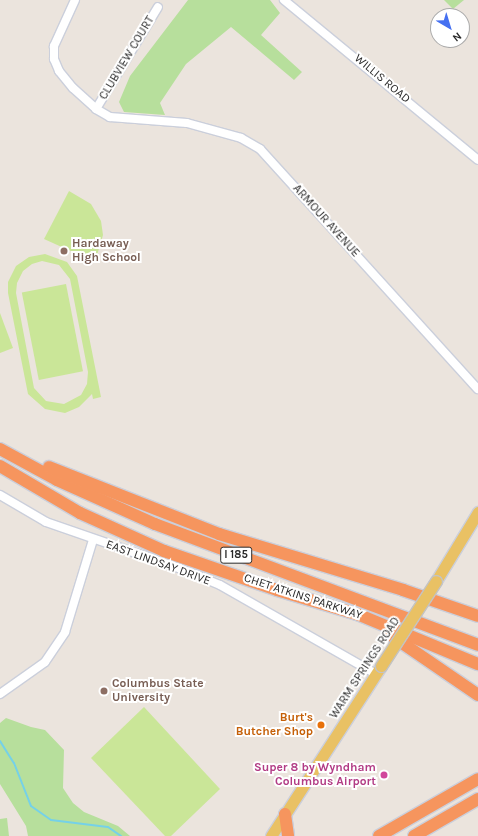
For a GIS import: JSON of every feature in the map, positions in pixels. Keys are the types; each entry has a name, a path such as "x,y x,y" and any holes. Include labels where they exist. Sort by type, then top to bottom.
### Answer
{"highway":[{"path":"0,442 48,467 219,534 403,590 478,616"},
{"name":"CHET ATKINS PARKWAY","path":"0,449 57,480 155,524 478,645"},
{"name":"CHET ATKINS PARKWAY","path":"0,466 80,513 164,550 277,590 357,614 478,664"},
{"path":"357,614 436,664 478,695"},
{"path":"380,836 478,779"},
{"path":"414,836 478,799"},
{"path":"285,814 288,836"}],"main road":[{"name":"WARM SPRINGS ROAD","path":"271,836 436,581 478,512"}],"street":[{"name":"ARMOUR AVENUE","path":"75,0 54,46 54,59 63,76 96,109 110,117 137,121 187,123 241,138 260,149 478,389"},
{"name":"WILLIS ROAD","path":"284,0 478,160"},
{"name":"CLUBVIEW COURT","path":"96,109 158,7"},
{"name":"EAST LINDSAY DRIVE","path":"0,495 39,518 93,540 179,568 220,585 379,670"},
{"path":"0,694 46,662 66,632 93,540"}],"green space":[{"path":"188,0 270,0 280,13 261,35 302,72 294,80 231,27 186,64 160,103 165,115 124,112 119,102 130,76"},
{"path":"444,0 464,0 454,8 452,8"},
{"path":"69,191 91,204 101,221 103,235 95,262 44,239"},
{"path":"45,254 67,262 77,276 101,397 93,399 92,394 79,407 65,413 45,409 28,394 8,293 8,282 16,266 29,257","holes":["42,261 59,265 70,279 88,372 87,384 81,395 64,404 46,401 34,388 16,293 17,283 23,271 32,264"]},
{"path":"66,284 83,371 39,380 22,293"},
{"path":"0,313 13,348 0,353"},
{"path":"144,707 220,789 171,836 165,836 91,758"},
{"path":"6,718 31,727 45,730 64,750 63,788 73,803 84,812 118,826 130,836 28,836 26,826 0,784 0,723"},
{"path":"7,818 9,836 0,836 0,819"}],"waterway":[{"path":"0,741 14,763 31,806 51,820 108,827 121,836"}],"place":[{"name":"Hardaway High School","path":"64,251"},
{"name":"Columbus State University","path":"104,691"},
{"name":"Burt's Butcher Shop","path":"321,725"},
{"name":"Super 8 by Wyndham Columbus Airport","path":"384,775"}]}
